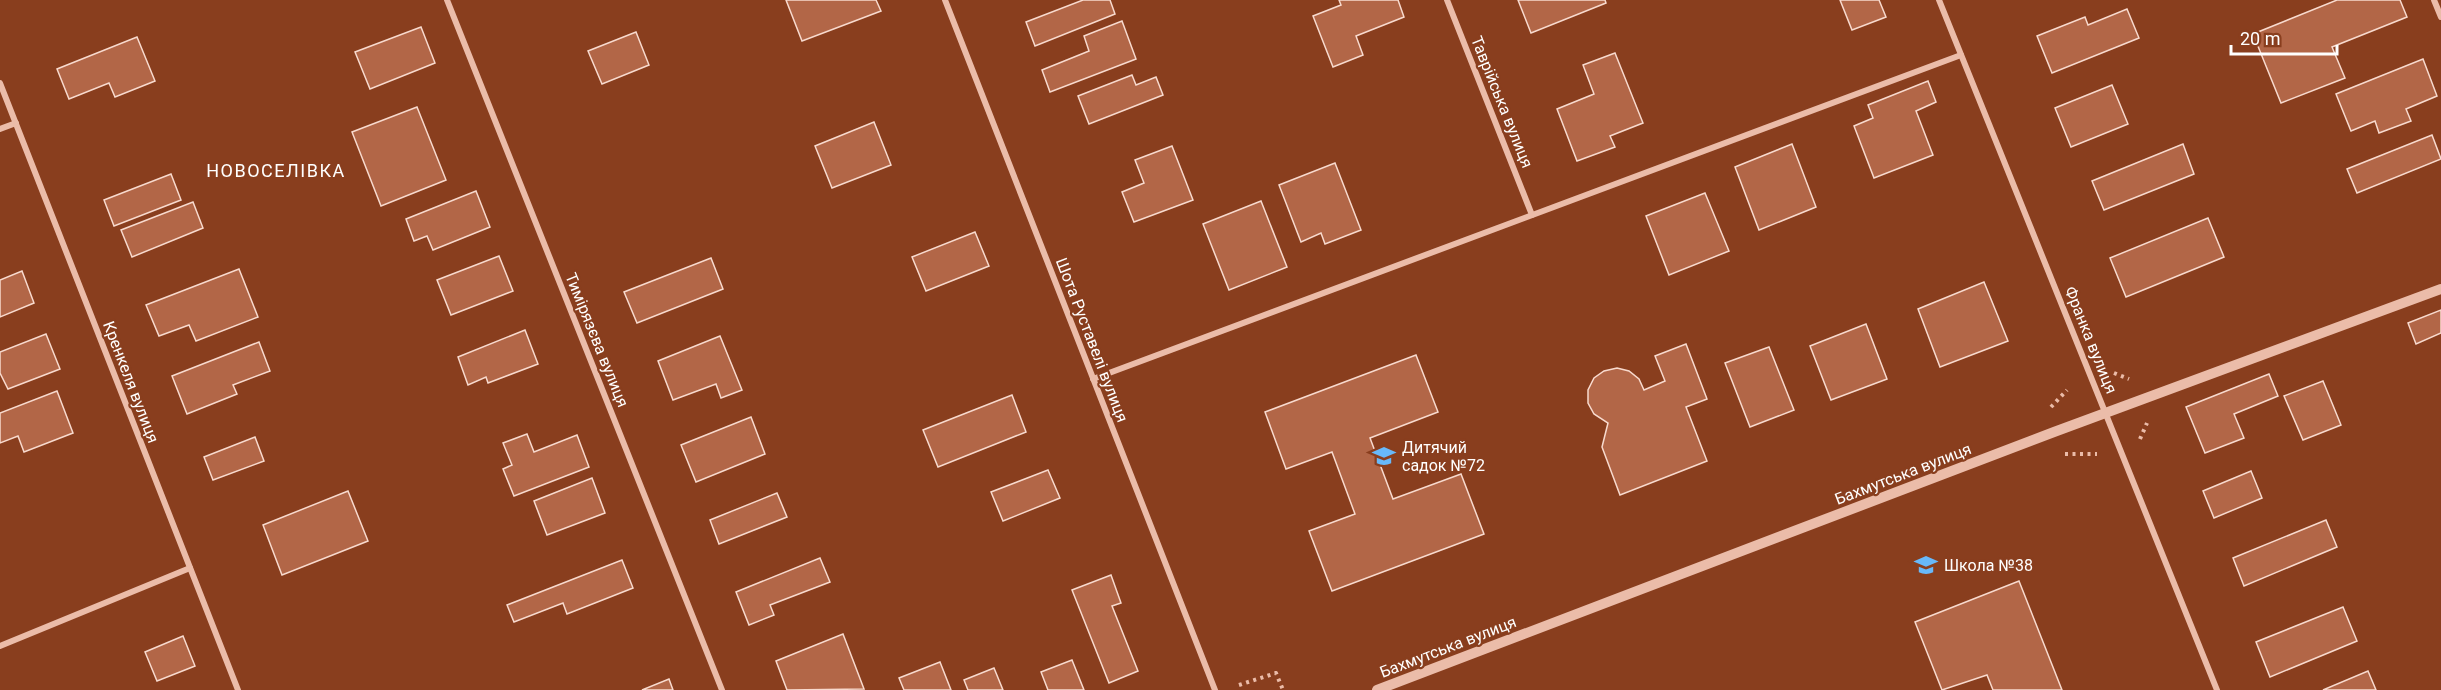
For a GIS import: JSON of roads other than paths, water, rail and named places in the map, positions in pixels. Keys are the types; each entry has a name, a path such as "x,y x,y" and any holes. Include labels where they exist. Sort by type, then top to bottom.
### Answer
{"street":[{"name":"Тимірязєва вулиця","path":"447,0 722,690"},
{"name":"Шота Руставелі вулиця","path":"945,0 1215,690"},
{"name":"Таврійська вулиця","path":"1448,0 1532,214"},
{"name":"Франка вулиця","path":"1939,0 2217,690"},
{"path":"2434,0 2441,16"},
{"path":"1093,379 1961,55"},
{"name":"Кренкеля вулиця","path":"0,83 238,690"},
{"path":"0,129 16,123"},
{"name":"Бахмутська вулиця","path":"1377,690 2106,413 2441,290"},
{"path":"0,646 190,568"}],"place":[{"name":"Дитячий садок №72","path":"1384,456"},
{"name":"Школа №38","path":"1926,565"}],"district":[{"name":"НОВОСЕЛІВКА","path":"276,170"}]}
